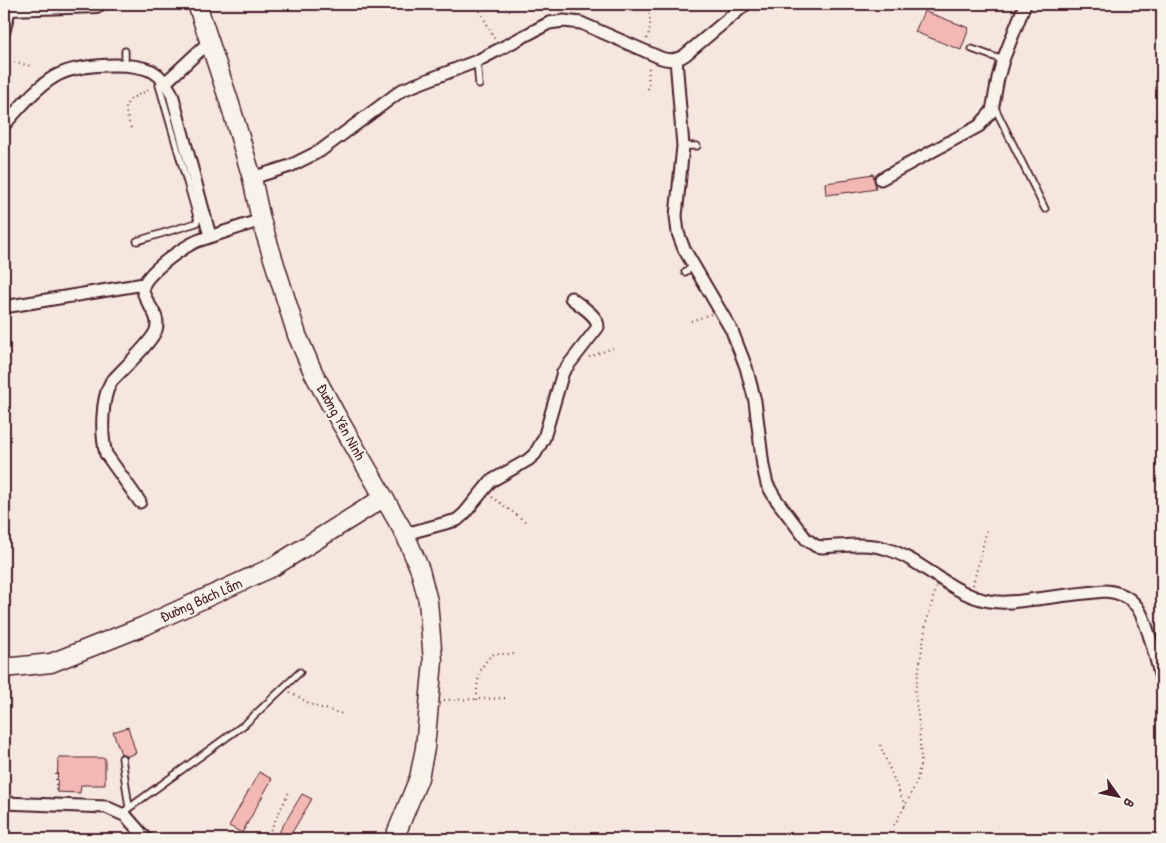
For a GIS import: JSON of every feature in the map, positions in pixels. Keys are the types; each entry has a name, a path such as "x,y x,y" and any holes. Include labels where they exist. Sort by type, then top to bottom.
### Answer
{"main road":[{"name":"Đường Yên Ninh","path":"197,4 252,178 261,220 297,335 313,372 405,534 420,570 428,601 432,662 425,748 419,778 394,839"},
{"name":"Đường Bách Lẫm","path":"4,668 51,662 144,626 273,567 383,498"}],"street":[{"path":"4,31 7,6 98,4"},
{"path":"252,178 290,166 320,151 402,90 477,61 543,25 564,21 581,23 666,60 676,59 686,55 746,4"},
{"path":"881,179 980,126 989,116 994,106 1003,60 1025,4"},
{"path":"162,84 210,41"},
{"path":"676,59 683,146 677,225 681,241 689,269 720,311 732,331 741,353 751,383 767,484 775,498 806,539 816,546 823,547 865,545 888,549 970,595 983,600 1003,602 1105,591 1119,593 1131,600 1141,611 1162,683"},
{"path":"4,125 34,93 55,76 81,66 137,67 152,71 172,94 210,236"},
{"path":"140,502 106,454 104,445 104,400 111,382 156,331 156,318 144,294 144,284 148,278 181,249 210,236 261,220"},
{"path":"4,306 144,284"},
{"path":"405,534 456,520 464,514 496,477 528,460 539,448 544,438 563,372 598,328 598,322 594,317 571,298"},
{"path":"4,803 57,804 126,810 146,839"}],"lane":[{"path":"972,49 1003,60"},
{"path":"125,51 125,67"},
{"path":"477,61 480,85"},
{"path":"137,241 198,220 162,84"},
{"path":"994,106 1045,209"},
{"path":"683,146 697,146"},
{"path":"126,810 245,724 300,672"},
{"path":"122,758 126,810"}],"path":[{"path":"646,4 650,22 645,51 648,89"},
{"path":"480,11 499,48"},
{"path":"4,60 31,66"},
{"path":"131,128 124,110 126,104 140,94 162,84"},
{"path":"691,321 720,311"},
{"path":"483,490 526,522"},
{"path":"970,595 977,574 987,529"},
{"path":"894,826 906,806 917,781 921,760 915,693 928,617 939,578"},
{"path":"477,700 478,676 485,662 494,654 514,654"},
{"path":"283,688 314,706 343,714"},
{"path":"429,700 509,698"},
{"path":"880,744 906,806"},
{"path":"56,774 57,804"},
{"path":"266,839 289,792"}],"building":[{"path":"924,11 969,28 961,50 915,32"},
{"path":"873,174 876,189 826,195 825,183"},
{"path":"128,727 136,753 126,757 124,754 121,754 113,732"},
{"path":"58,758 105,758 105,785 81,785 80,793 57,792"},
{"path":"259,772 272,779 242,833 229,826"},
{"path":"302,794 312,799 288,839 275,839"}]}
